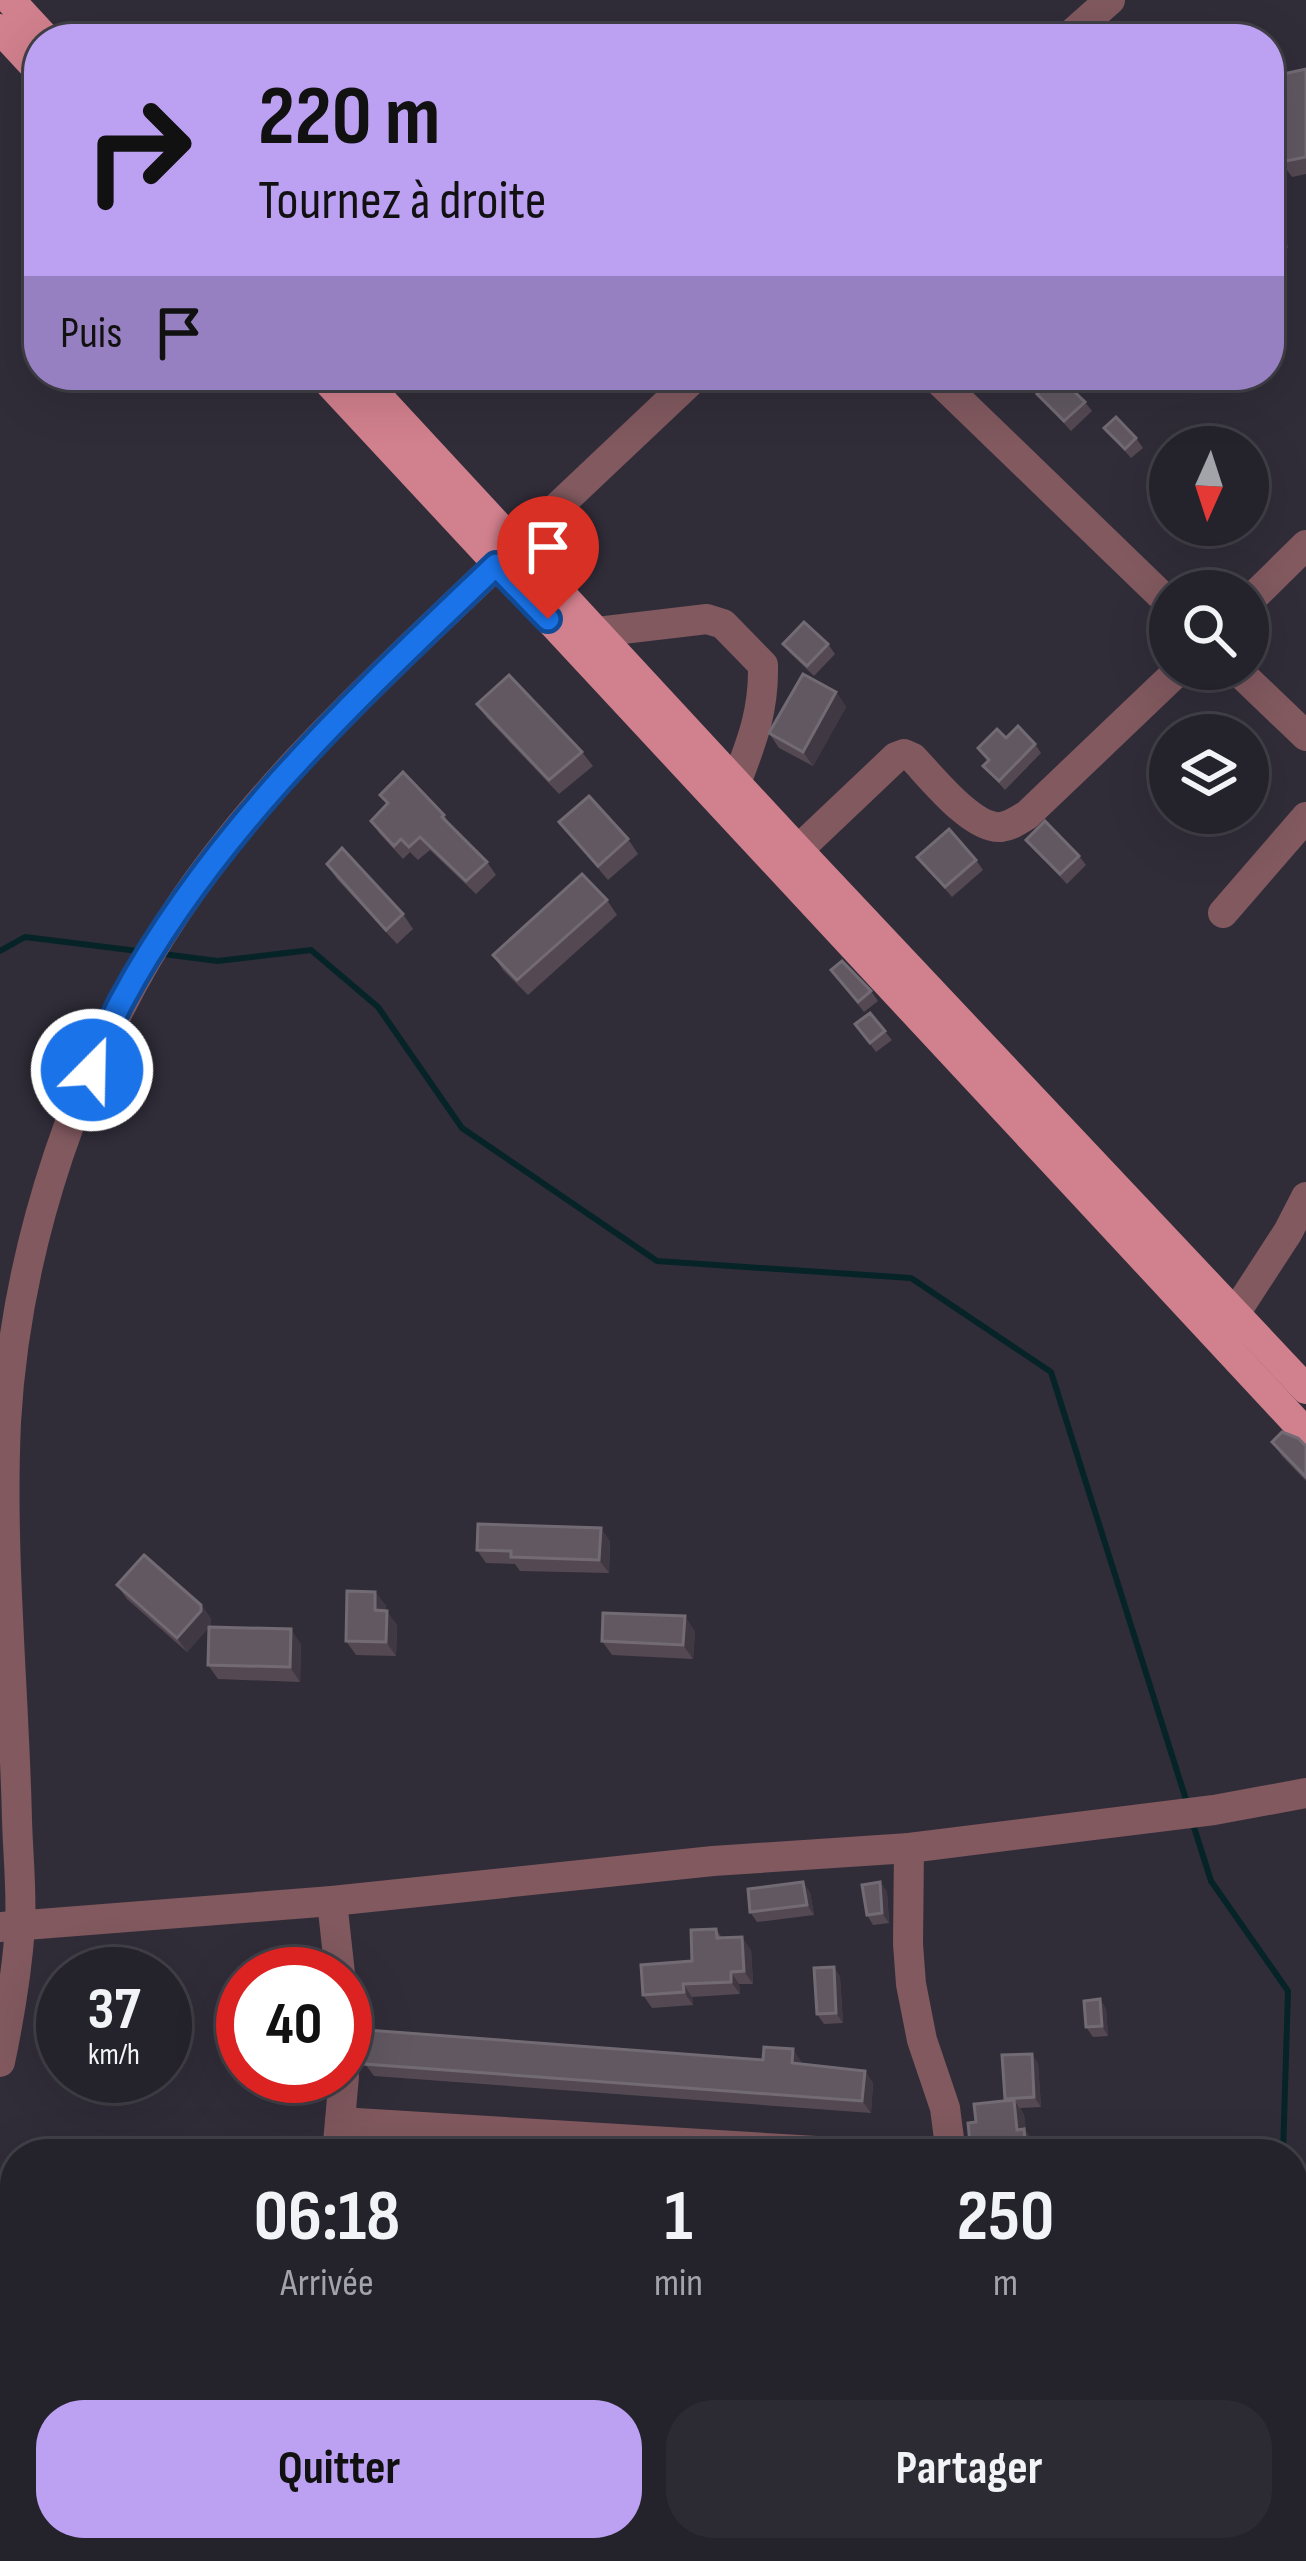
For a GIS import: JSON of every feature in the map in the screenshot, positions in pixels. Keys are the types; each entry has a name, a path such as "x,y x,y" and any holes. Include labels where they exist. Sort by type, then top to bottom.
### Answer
{"main road":[{"path":"10,0 32,24"},
{"path":"0,29 24,54"},
{"path":"337,390 506,555 597,632 1306,1389"},
{"path":"370,390 506,555 1306,1432"}],"street":[{"path":"1083,24 1110,0"},
{"path":"0,2062 16,1761 4,1517 6,1418 19,1312 44,1202 78,1103 120,1004 176,912 318,736 682,390"},
{"path":"949,390 1149,584"},
{"path":"1269,581 1306,545"},
{"path":"597,632 706,619 723,624 764,665 764,697 736,783"},
{"path":"798,850 904,754 979,824 998,828 1013,824 1158,690"},
{"path":"1258,690 1306,736"},
{"path":"1223,913 1306,817"},
{"path":"1234,1316 1306,1197"},
{"path":"10,1927 713,1861 909,1848 1214,1810 1306,1793"},
{"path":"909,1848 911,1984 949,2139"},
{"path":"332,1900 337,1947"},
{"path":"338,2139 342,2103"},
{"path":"340,2122 619,2139"}],"building":[{"path":"1306,69 1306,157 1284,161 1284,98 1284,74"},
{"path":"1073,390 1085,402 1064,421 1037,394"},
{"path":"1116,417 1136,438 1125,449 1104,428"},
{"path":"804,622 828,644 807,666 783,644"},
{"path":"803,674 836,692 803,752 769,733"},
{"path":"509,675 582,752 549,780 477,704"},
{"path":"1018,726 1035,744 999,781 983,766 989,760 978,748 997,729 1006,738"},
{"path":"403,772 487,862 466,881 420,837 409,847 401,839 394,846 371,821 388,803 380,795"},
{"path":"589,796 628,839 598,866 559,822"},
{"path":"1045,821 1079,856 1060,874 1026,840"},
{"path":"949,829 976,860 945,887 917,857"},
{"path":"342,848 403,914 386,930 327,864"},
{"path":"582,874 607,900 517,980 493,955"},
{"path":"842,961 871,991 858,1002 831,970"},
{"path":"870,1013 885,1031 870,1043 855,1024"},
{"path":"1282,1432 1306,1446 1306,1477 1272,1442"},
{"path":"478,1524 601,1528 599,1560 511,1557 511,1551 477,1550"},
{"path":"144,1555 201,1605 177,1638 117,1585"},
{"path":"347,1591 375,1592 375,1610 387,1611 386,1642 346,1641"},
{"path":"603,1613 685,1616 683,1645 602,1641"},
{"path":"209,1627 291,1629 290,1667 208,1665"},
{"path":"803,1882 807,1905 750,1912 748,1889"},
{"path":"880,1882 882,1913 867,1915 862,1885"},
{"path":"716,1929 717,1938 742,1937 744,1971 731,1972 731,1982 683,1984 684,1992 643,1995 641,1965 692,1961 691,1930"},
{"path":"834,1967 836,2013 817,2014 814,1968"},
{"path":"1100,1999 1102,2026 1086,2027 1084,2001"},
{"path":"372,2030 763,2060 764,2047 793,2049 792,2063 865,2071 862,2101 372,2065"},
{"path":"1032,2054 1034,2097 1005,2099 1002,2055"},
{"path":"1014,2100 1017,2130 1024,2129 1025,2139 970,2139 968,2123 976,2122 974,2104"}],"waterway":[{"path":"0,951 25,937 138,951"},
{"path":"163,954 218,961 311,950 378,1007 462,1128 657,1261 911,1278 1051,1372 1188,1806"},
{"path":"1193,1824 1211,1881 1288,1991 1283,2139"}],"route":[{"path":"92,1070 120,1004 176,912 318,736 496,565 548,619"}]}
